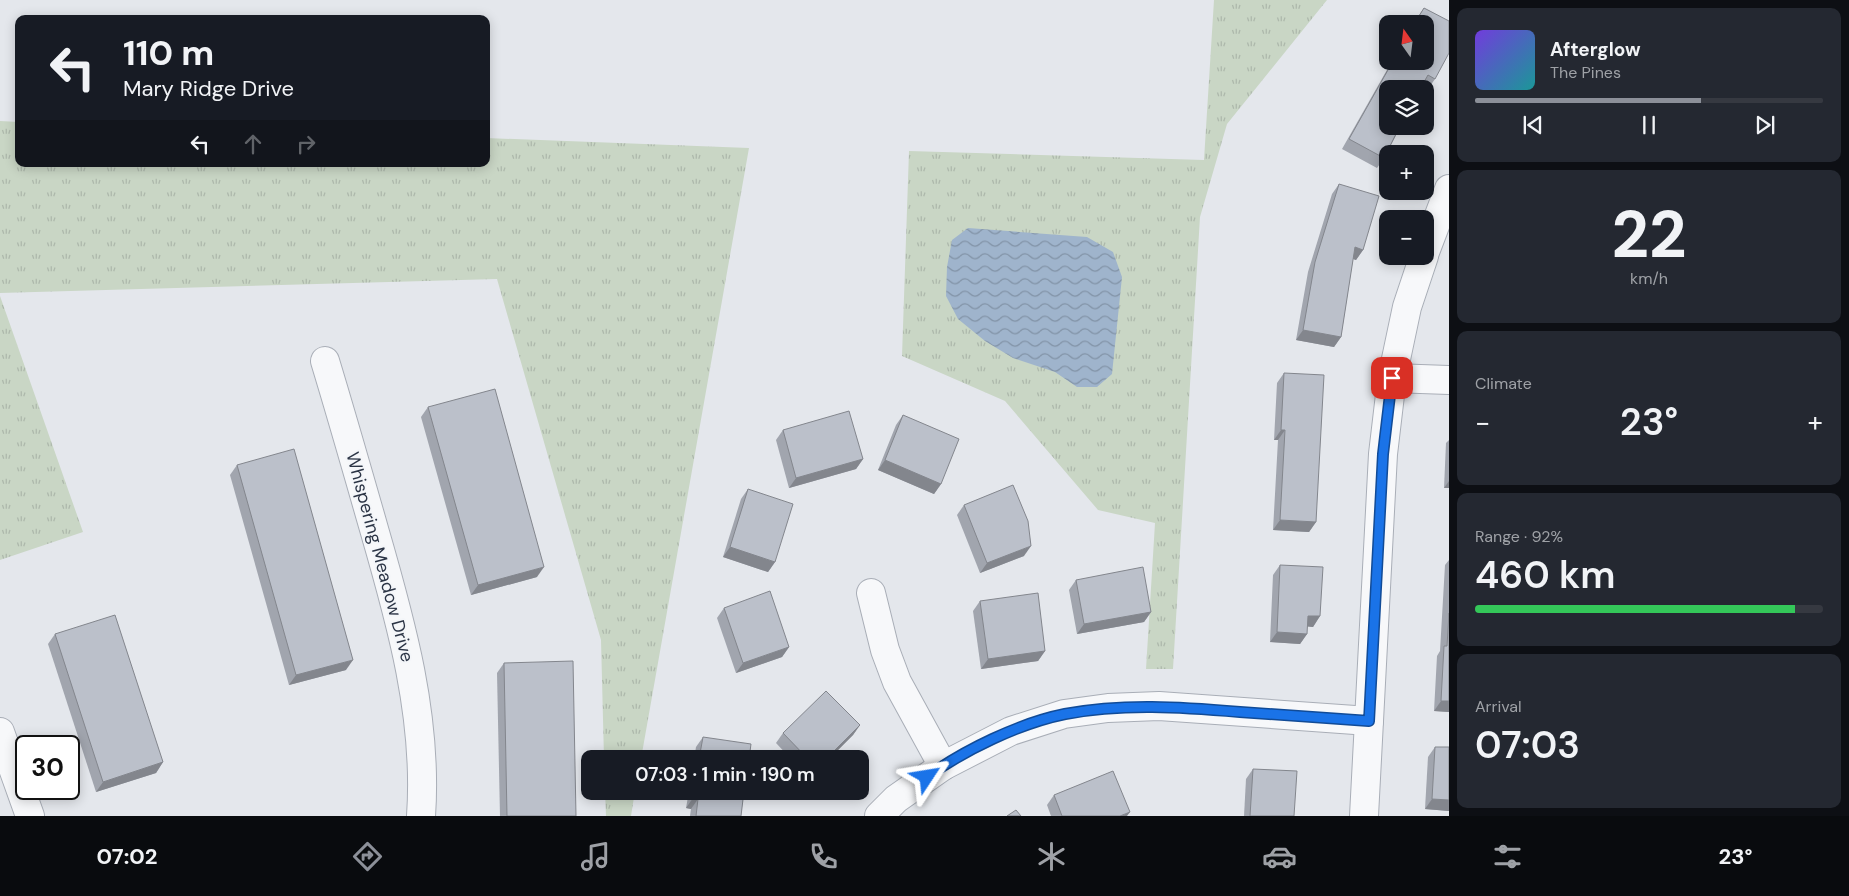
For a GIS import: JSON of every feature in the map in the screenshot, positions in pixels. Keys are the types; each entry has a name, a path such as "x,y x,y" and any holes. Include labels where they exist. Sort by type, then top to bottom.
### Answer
{"street":[{"path":"1434,228 1449,189"},
{"path":"1364,816 1383,454 1392,378 1407,307 1421,265"},
{"name":"Whispering Meadow Drive","path":"325,361 401,620 414,687 421,747 421,816"},
{"path":"1392,378 1449,380"},
{"path":"871,593 885,650 897,682 943,766"},
{"path":"879,816 896,799 943,766 1012,731 1064,714 1108,708 1159,706 1369,721"},
{"path":"0,732 30,816"}],"green space":[{"path":"1214,0 1327,0 1227,124 1200,217 1173,669 1146,669 1155,523 1098,510 1005,401 902,356 909,151 1204,160"},
{"path":"0,121 15,122 15,167 490,167 490,138 749,148 643,750 604,750 601,640 497,279 0,293"},
{"path":"0,296 83,532 0,560"},
{"path":"605,800 634,800 631,816 606,816"}],"water":[{"path":"968,228 1087,237 1113,252 1122,277 1112,374 1097,387 1077,387 1055,372 1013,358 985,341 958,319 946,296 947,267 952,240"}],"building":[{"path":"1424,8 1449,21 1449,53 1435,79 1428,75 1425,80 1382,80 1388,70 1434,70 1434,15 1420,15"},
{"path":"1379,86 1379,135 1396,135 1390,145 1379,145 1379,155 1349,139"},
{"path":"1339,184 1379,196 1363,250 1355,247 1341,337 1303,330 1315,262"},
{"path":"1284,373 1324,375 1316,522 1280,520 1285,430 1281,430"},
{"path":"495,389 544,567 478,585 428,407"},
{"path":"849,411 863,459 796,478 783,430"},
{"path":"903,415 959,439 941,484 885,460"},
{"path":"294,449 353,660 296,675 237,465"},
{"path":"1013,485 1028,521 1031,546 987,563 964,505"},
{"path":"748,489 793,504 775,562 730,547"},
{"path":"1280,565 1323,567 1320,616 1308,616 1307,634 1277,632"},
{"path":"1143,567 1151,612 1084,624 1076,580"},
{"path":"770,591 789,647 743,663 724,608"},
{"path":"1038,593 1045,651 988,659 980,601"},
{"path":"1449,613 1449,701 1441,701 1444,646 1447,646"},
{"path":"115,615 163,762 103,782 55,634"},
{"path":"573,661 576,816 507,816 504,663"},
{"path":"826,691 860,725 835,750 799,750 783,733"},
{"path":"703,737 751,744 750,750 701,750"},
{"path":"1435,747 1449,747 1449,800 1432,799"},
{"path":"1253,769 1297,771 1294,816 1250,816"},
{"path":"1113,771 1130,812 1120,816 1062,816 1054,795"},
{"path":"698,800 743,800 741,816 696,816"},
{"path":"1016,810 1021,816 1007,816"}],"route":[{"path":"927,777 943,766 1012,731 1064,714 1108,708 1159,706 1369,721 1383,454 1392,378"}]}
